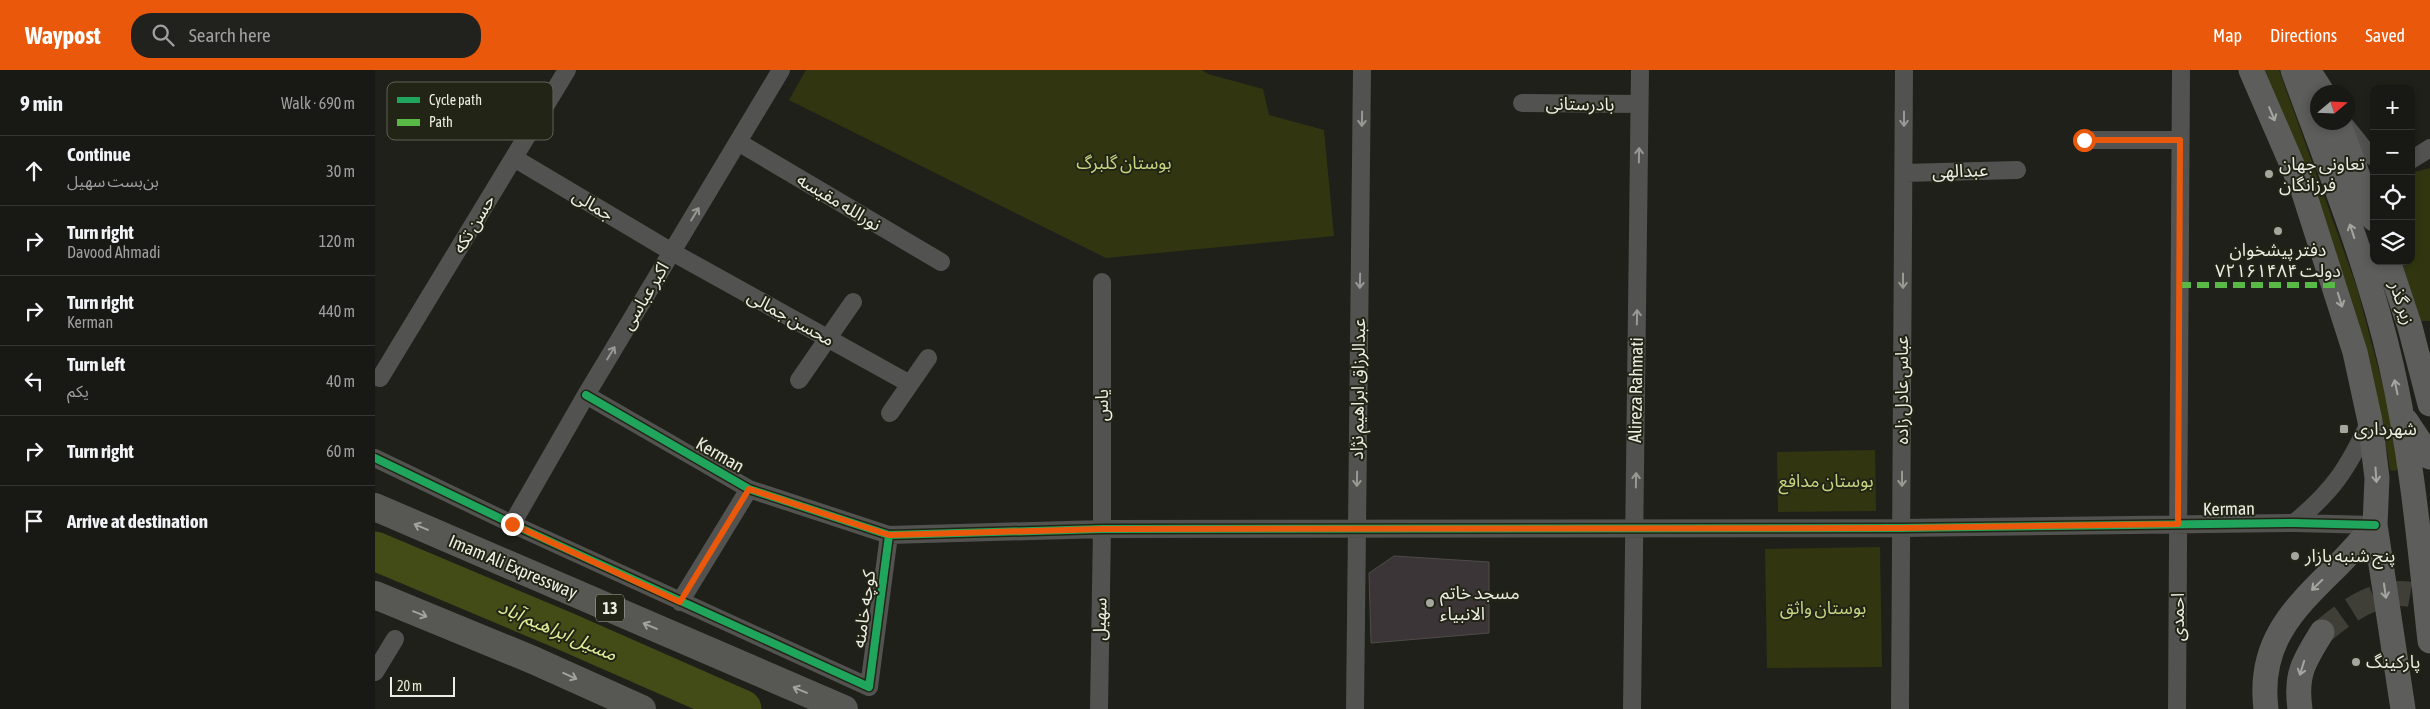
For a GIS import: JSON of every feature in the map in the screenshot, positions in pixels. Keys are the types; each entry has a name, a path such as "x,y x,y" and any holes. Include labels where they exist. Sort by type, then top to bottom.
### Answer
{"highway":[{"name":"Imam Ali Expressway","path":"375,507 844,709"},
{"path":"375,596 533,660 642,709"}],"main road":[{"path":"2251,70 2309,208 2355,352 2370,421 2377,478 2375,525 2403,709"},
{"path":"2293,70 2349,223 2391,362 2423,522 2430,641"},
{"path":"2308,70 2318,85"},
{"path":"2341,130 2370,208"},
{"name":"زیر گذر","path":"2389,265 2410,327 2430,404"},
{"path":"2402,416 2430,457"},
{"name":"Kerman","path":"2375,525 2423,522"},
{"path":"2266,709 2266,673 2272,649 2282,626 2295,608 2375,525"},
{"path":"2300,709 2297,688 2304,661 2322,632"}],"street":[{"name":"حسن تکه","path":"553,93 567,70"},
{"name":"اکبر عباسی","path":"512,524 586,395 781,70"},
{"name":"عبدالرزاق ابراهیم نژاد","path":"1355,709 1362,70"},
{"name":"Alireza Rahmati","path":"1632,709 1640,70"},
{"name":"عباس عادل زاده","path":"1900,709 1904,70"},
{"name":"احمدی","path":"2177,709 2181,70"},
{"name":"بادرستانی","path":"1521,103 1639,104"},
{"path":"2349,130 2370,155"},
{"name":"حسن تکه","path":"380,378 524,140"},
{"path":"2084,140 2180,140"},
{"name":"نورالله مقیسه","path":"738,142 941,262"},
{"path":"2415,157 2430,148"},
{"name":"جمالی","path":"513,158 672,252"},
{"name":"عبدالهی","path":"1904,173 2017,170"},
{"name":"محسن جمالی","path":"672,252 910,384"},
{"name":"یاس","path":"1102,282 1102,529"},
{"path":"799,380 853,302"},
{"path":"890,413 928,358"},
{"name":"Kerman","path":"586,395 749,489 889,535 1102,529 1901,528 2294,523 2375,525"},
{"path":"2294,523 2336,484 2357,450 2370,421"},
{"path":"375,458 680,602 749,489"},
{"name":"سهیل","path":"1099,709 1102,529"},
{"name":"کوچه خامنه","path":"680,602 869,687 889,535"},
{"path":"375,672 395,639"}],"green space":[{"name":"بوستان گلبرگ","path":"806,70 1202,70 1208,74 1263,89 1269,115 1324,130 1334,236 1106,258 789,100"},
{"path":"2261,70 2279,70 2357,288 2401,454 2401,465 2395,471 2390,470 2387,451 2358,346"},
{"path":"2430,168 2430,321 2421,321 2402,265 2415,265 2415,172"},
{"name":"بوستان مدافع","path":"1875,450 1876,511 1778,512 1777,452"},
{"name":"بوستان واثق","path":"1880,547 1882,667 1767,668 1765,549"}],"building":[{"name":"مسجد خاتم الانبیاء","path":"1394,556 1489,562 1489,633 1371,643 1369,573"}],"waterway":[{"name":"مسیل ابراهیم آباد","path":"375,551 567,632 742,709"}],"tunnel":[{"path":"2322,632 2352,609 2376,598 2400,593 2413,595 2430,605"}],"marked path":[{"path":"2179,285 2335,285"}],"cycle path":[{"path":"586,395 749,489 889,535 1102,529 1901,528 2294,523 2375,525"},
{"path":"375,458 512,524 869,687 889,535"}],"place":[{"name":"تعاونی جهان فرزانگان","path":"2269,174"},
{"name":"دفتر پیشخوان دولت ۷۲۱۶۱۴۸۴","path":"2278,231"},
{"name":"شهرداری","path":"2344,429"},
{"name":"پنج شنبه بازار","path":"2295,556"},
{"name":"مسجد خاتم الانبیاء","path":"1430,603"},
{"name":"پارکینگ","path":"2356,662"}],"route":[{"path":"512,524 680,602 749,489 889,535 1102,529 1901,528 2178,524 2180,140 2084,140"}]}
